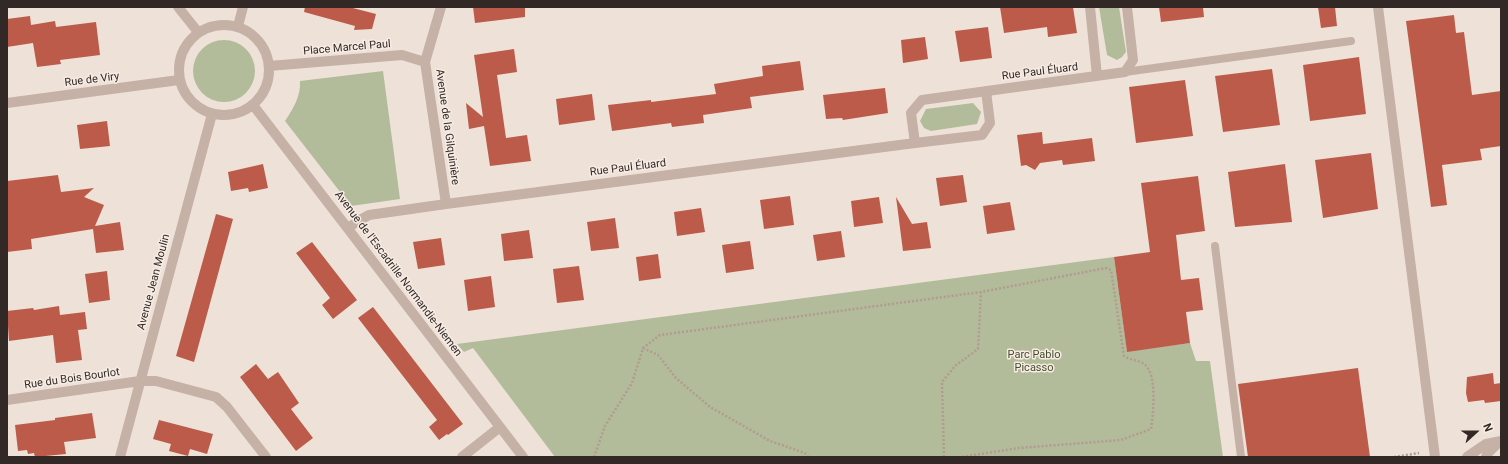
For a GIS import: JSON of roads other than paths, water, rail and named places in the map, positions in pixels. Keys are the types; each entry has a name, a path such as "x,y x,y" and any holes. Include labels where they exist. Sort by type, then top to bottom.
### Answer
{"street":[{"path":"178,7 198,32"},
{"path":"238,26 243,7"},
{"name":"Avenue de la Gilquinière","path":"441,7 425,62 446,204"},
{"path":"1090,7 1097,76"},
{"path":"1125,72 1133,60 1127,7"},
{"path":"1378,7 1435,457"},
{"path":"224,24 238,26 250,32 266,53 269,66 268,81 263,94 253,105 234,114 212,114 191,102 184,92 179,80 178,66 181,53 188,42 198,32 210,26 224,24"},
{"name":"Place Marcel Paul","path":"269,66 402,56 425,62"},
{"name":"Rue Paul Éluard","path":"915,143 911,113 922,100 1125,72"},
{"name":"Rue de Viry","path":"7,103 179,80"},
{"name":"Rue Paul Éluard","path":"348,228 369,215 982,135 990,123 986,91"},
{"name":"Avenue de l'Escadrille Normandie-Niemen","path":"253,105 523,457"},
{"name":"Avenue Jean Moulin","path":"120,457 212,114"},
{"name":"Rue du Bois Bourlot","path":"7,400 140,381 156,381 216,397 227,407 266,457"},
{"path":"462,457 500,427"},
{"path":"1467,457 1486,444 1500,441"},
{"path":"1486,457 1487,454 1500,441"}],"lane":[{"path":"1125,72 1351,41"},
{"path":"1215,246 1241,457"}],"park label":[{"name":"Parc Pablo Picasso","path":"1034,361"}]}
